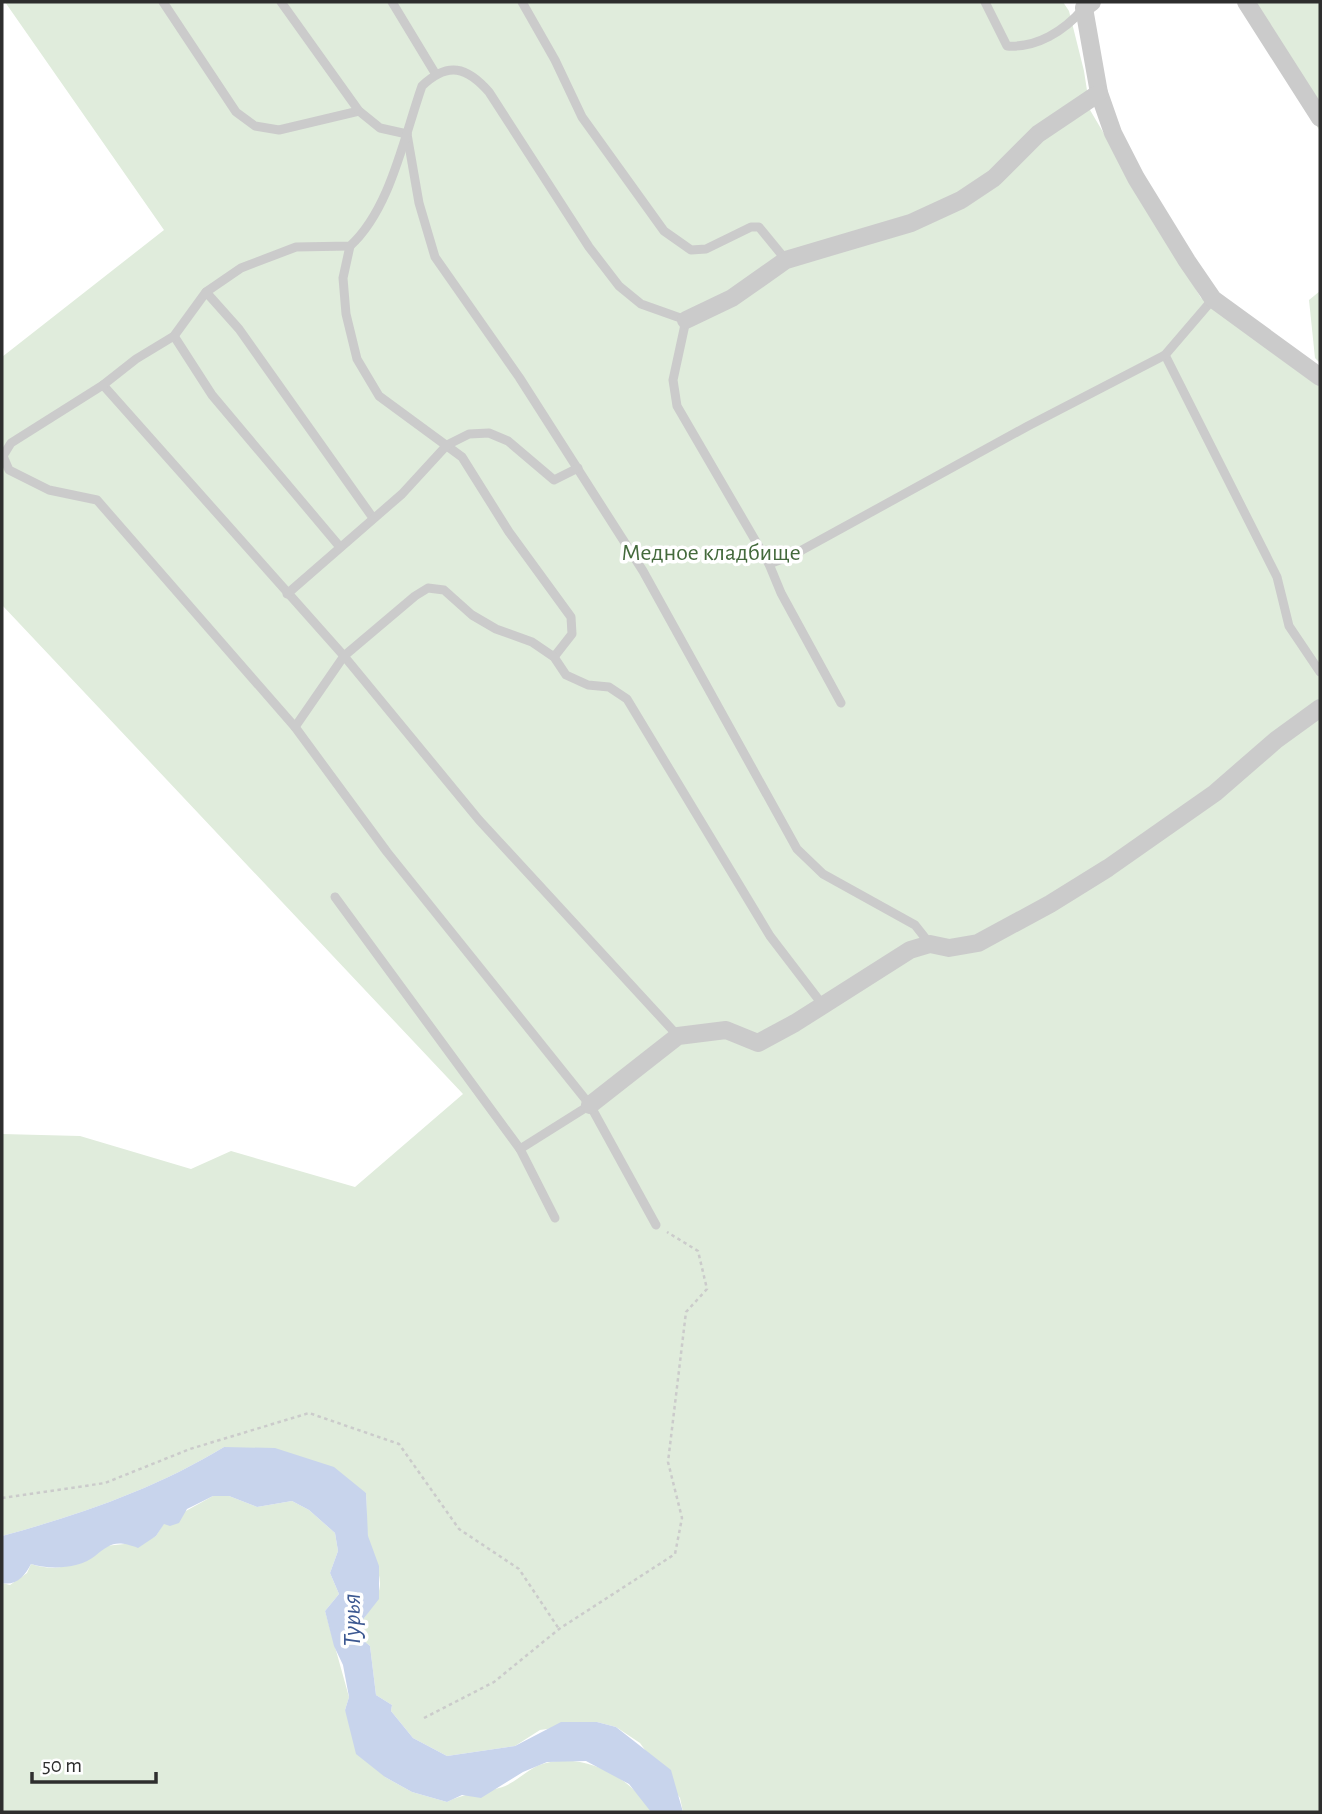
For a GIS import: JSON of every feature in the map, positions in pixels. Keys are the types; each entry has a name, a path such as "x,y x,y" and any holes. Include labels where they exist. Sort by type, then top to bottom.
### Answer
{"street":[{"path":"1246,2 1320,118"},
{"path":"1085,4 1099,93 1114,133 1136,178 1213,299 1320,377"},
{"path":"686,320 732,298 786,260 911,223 961,200 995,178 1038,134 1099,93"},
{"path":"590,1105 678,1036 726,1030 758,1043 795,1023 910,950 930,944 949,948 978,943 1050,904 1108,868 1215,793 1276,740 1320,708"}],"lane":[{"path":"163,2 236,112 255,126 279,130 359,111"},
{"path":"281,2 359,111 380,128 407,134"},
{"path":"392,2 435,74"},
{"path":"522,2 555,60 582,117 664,231 691,250 706,249 751,227 759,227 786,260"},
{"path":"985,2 1007,46 1024,47 1066,28 1085,4"},
{"path":"554,657 572,634 571,617 509,532 462,457 412,424 379,396 357,359 346,314 343,278 350,246 365,232 376,212 407,134 422,86 435,74 454,69 473,74 489,92 589,247 619,286 641,304 686,320 673,380 677,406 769,564 781,593 841,703"},
{"path":"407,134 419,203 435,257 578,468 643,571 797,849 823,874 915,925 930,944"},
{"path":"350,246 296,247 241,268 206,292 174,336 11,443 3,456 9,470 49,490 97,500 295,727 387,852 590,1105 656,1225"},
{"path":"206,292 239,329 373,518"},
{"path":"769,564 793,555 1028,426 1165,355 1213,299"},
{"path":"174,336 212,395 340,547"},
{"path":"1165,355 1277,578 1289,626 1320,673"},
{"path":"103,385 344,656 479,820 678,1036"},
{"path":"287,594 402,494 447,445 469,434 489,433 508,442 554,480 578,468"},
{"path":"295,727 344,656 415,596 428,588 444,590 472,615 496,629 532,642 554,657 566,675 588,685 609,687 627,699 770,936 822,1004"},
{"path":"335,897 520,1149 555,1218"},
{"path":"520,1149 590,1105"}],"path":[{"path":"424,1718 494,1682 559,1629 675,1554 682,1518 668,1462 669,1448 686,1312 707,1289 698,1251 656,1225"},
{"path":"2,1498 104,1483 190,1448 309,1413 399,1444 459,1529 519,1569 559,1629"}],"green space":[{"name":"Медное кладбище","path":"5,2 1063,2 1069,11 1084,71 1090,110 1201,298 1264,328 1320,382 1320,1812 683,1812 680,1798 640,1743 616,1727 597,1722 540,1730 515,1746 447,1756 413,1738 391,1711 392,1705 376,1695 370,1646 364,1641 361,1622 377,1598 380,1581 367,1532 366,1493 224,1447 144,1488 59,1519 2,1536 2,1134 80,1136 191,1169 231,1151 355,1187 463,1094 2,605 2,357 164,230"},
{"path":"1248,2 1320,2 1320,131 1240,8"},
{"path":"1320,291 1320,363 1315,358 1309,300"},
{"path":"213,1496 229,1496 257,1507 292,1501 309,1510 335,1533 338,1551 330,1573 339,1594 325,1611 349,1697 345,1710 385,1777 412,1792 447,1802 505,1786 546,1763 577,1762 592,1765 620,1778 643,1799 651,1812 2,1812 2,1583 10,1585 27,1573 31,1564 62,1567 80,1561 105,1546 144,1542 156,1536 164,1523"}],"water":[{"name":"Турья","path":"224,1447 275,1448 334,1467 366,1493 368,1536 379,1566 379,1599 361,1622 364,1641 370,1646 376,1695 392,1705 391,1711 413,1738 447,1756 515,1746 561,1722 597,1722 616,1727 671,1770 683,1812 651,1812 629,1784 586,1761 547,1762 523,1772 481,1798 462,1795 447,1802 412,1792 385,1777 356,1754 345,1710 349,1697 343,1665 334,1646 325,1611 339,1594 330,1573 338,1551 335,1533 309,1510 292,1501 257,1507 229,1496 213,1496 187,1509 179,1523 170,1526 164,1524 156,1536 138,1548 114,1544 81,1564 72,1566 55,1568 31,1564 20,1579 12,1583 2,1583 2,1536 59,1519 144,1488"}]}
